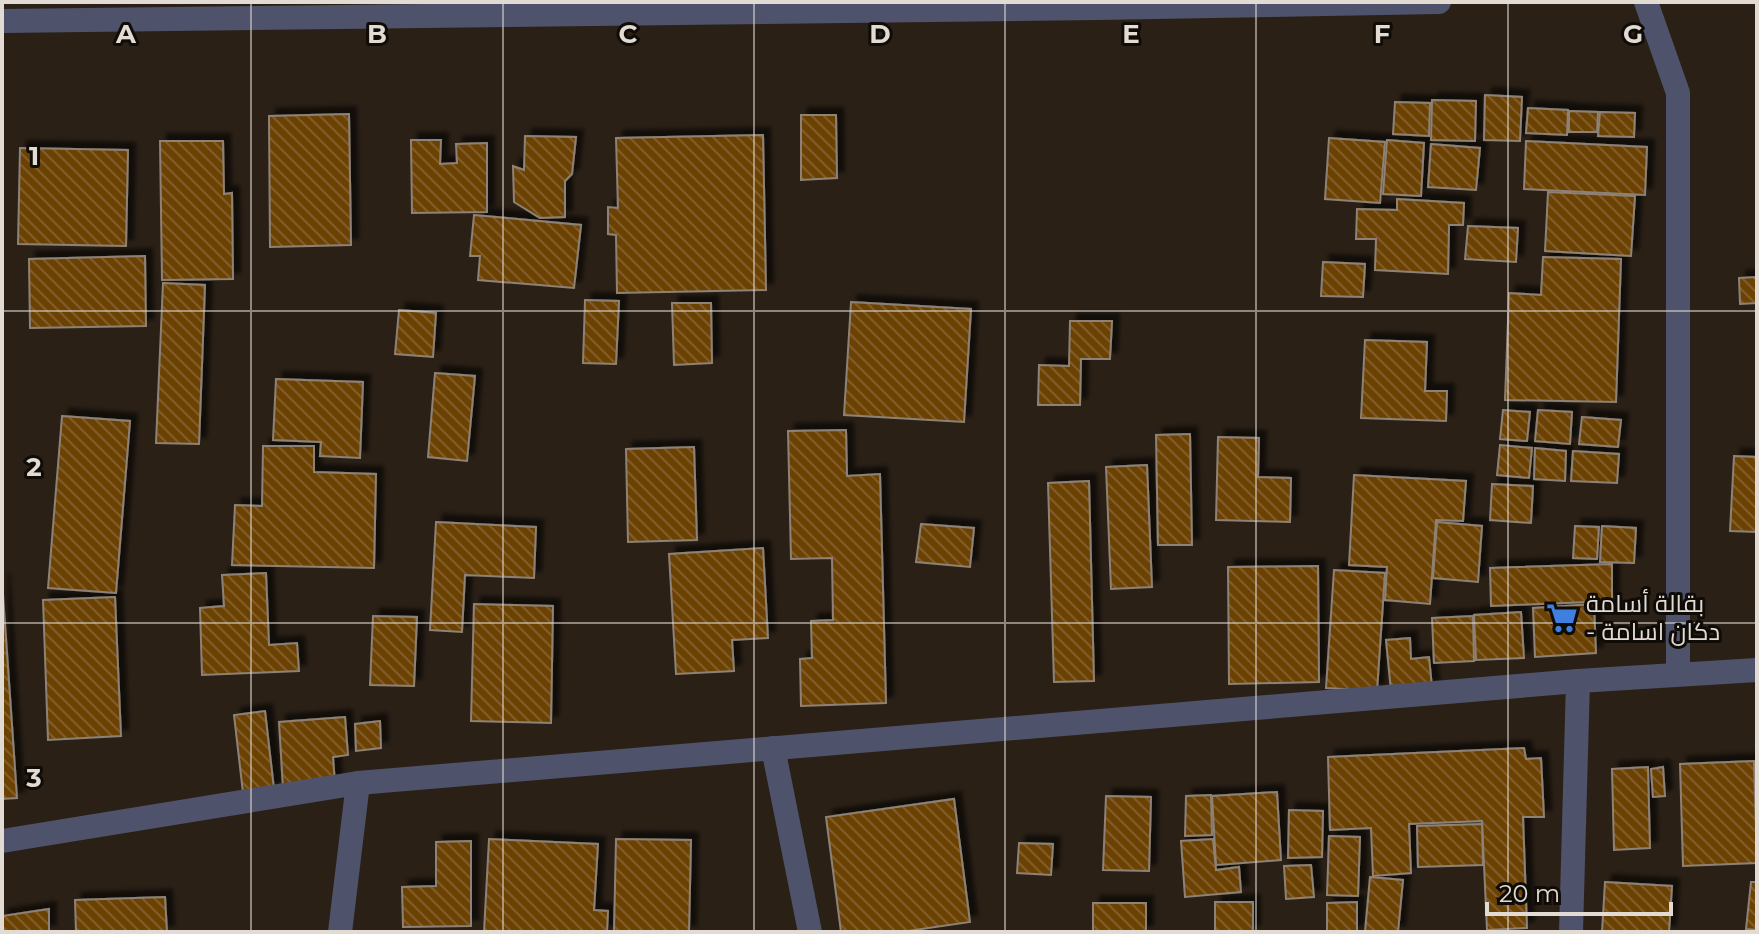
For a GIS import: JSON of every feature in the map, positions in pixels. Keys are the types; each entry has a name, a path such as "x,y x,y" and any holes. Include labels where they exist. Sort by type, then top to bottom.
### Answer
{"street":[{"path":"2,21 154,11 1439,2"},
{"path":"1646,2 1678,93 1679,105 1678,673"},
{"path":"2,841 358,783 1578,681 1757,670"},
{"path":"1571,932 1578,681"},
{"path":"773,748 810,932"},
{"path":"340,932 358,783"}],"building":[{"path":"1485,95 1522,97 1520,141 1484,140"},
{"path":"1432,100 1476,101 1475,141 1431,140"},
{"path":"1395,102 1430,103 1429,136 1393,134"},
{"path":"1528,108 1568,110 1567,135 1526,133"},
{"path":"1569,111 1598,112 1597,132 1569,132"},
{"path":"1600,112 1635,113 1634,137 1598,136"},
{"path":"349,114 351,245 270,247 269,116"},
{"path":"801,115 836,115 837,178 801,180"},
{"path":"763,135 766,290 617,293 616,235 608,234 608,207 618,208 616,138"},
{"path":"525,136 576,137 572,174 565,181 565,217 540,218 514,202 513,166 524,170"},
{"path":"1329,138 1385,142 1380,203 1325,199"},
{"path":"411,140 441,140 440,164 457,163 456,144 487,143 487,212 412,213"},
{"path":"1387,140 1424,143 1421,196 1383,194"},
{"path":"160,141 223,141 224,194 232,193 233,279 162,280"},
{"path":"1526,141 1647,147 1645,195 1524,189"},
{"path":"1431,144 1480,148 1476,190 1428,187"},
{"path":"20,148 128,150 126,246 18,244"},
{"path":"1548,192 1635,196 1631,256 1545,251"},
{"path":"1397,199 1464,203 1463,225 1449,225 1448,274 1375,270 1376,239 1356,239 1357,209 1397,210"},
{"path":"474,215 581,225 574,288 478,280 480,256 470,256"},
{"path":"1468,226 1518,228 1516,262 1465,259"},
{"path":"145,256 146,326 30,328 29,259"},
{"path":"1543,257 1621,259 1616,402 1505,400 1509,293 1541,295"},
{"path":"1323,262 1365,264 1363,297 1321,296"},
{"path":"1757,277 1757,303 1740,304 1739,278"},
{"path":"163,283 205,285 199,444 156,443"},
{"path":"585,300 619,301 616,364 583,363"},
{"path":"851,302 971,309 964,422 844,415"},
{"path":"672,303 711,303 712,363 674,365"},
{"path":"399,310 436,313 433,357 395,354"},
{"path":"1070,321 1112,321 1110,359 1081,359 1080,405 1038,405 1039,365 1069,366"},
{"path":"1365,340 1427,342 1425,391 1447,391 1446,421 1361,418"},
{"path":"435,373 475,376 467,461 428,457"},
{"path":"276,379 363,382 360,458 320,456 321,442 273,440"},
{"path":"1503,410 1530,412 1527,441 1500,439"},
{"path":"1538,410 1572,412 1570,444 1535,441"},
{"path":"62,416 130,421 116,593 48,588"},
{"path":"1582,417 1621,420 1618,447 1579,444"},
{"path":"846,430 847,476 880,474 886,703 801,706 800,659 812,658 811,621 833,620 832,558 791,559 788,431"},
{"path":"1190,434 1192,545 1158,545 1156,435"},
{"path":"1218,437 1259,438 1258,477 1291,478 1290,522 1216,520"},
{"path":"1500,445 1532,448 1529,478 1497,475"},
{"path":"263,446 314,446 314,472 376,474 374,568 232,565 235,505 262,506"},
{"path":"694,447 697,540 628,542 626,449"},
{"path":"1535,448 1566,451 1565,481 1534,479"},
{"path":"1573,451 1619,454 1617,483 1571,481"},
{"path":"1734,456 1757,457 1757,532 1730,531"},
{"path":"1147,465 1152,587 1111,589 1106,467"},
{"path":"1354,475 1466,481 1463,521 1436,520 1430,604 1385,600 1387,567 1349,565"},
{"path":"1089,481 1094,681 1054,682 1048,483"},
{"path":"1492,484 1533,486 1531,523 1490,520"},
{"path":"436,522 536,527 534,578 465,575 462,632 430,630"},
{"path":"1437,522 1482,526 1478,582 1433,578"},
{"path":"921,524 974,528 970,567 916,562"},
{"path":"1575,526 1599,527 1597,559 1573,558"},
{"path":"1602,526 1636,528 1634,563 1600,562"},
{"path":"763,548 768,638 732,640 734,671 676,674 669,554"},
{"path":"1612,564 1612,601 1491,606 1490,568"},
{"path":"1318,566 1319,682 1229,684 1228,567"},
{"path":"1334,570 1385,573 1377,691 1326,688"},
{"path":"266,573 269,645 297,643 299,671 202,675 200,608 224,606 222,575"},
{"path":"2,580 17,798 2,799"},
{"path":"115,597 121,736 48,740 43,600"},
{"path":"474,604 553,606 551,723 471,721"},
{"path":"1594,604 1596,653 1535,657 1533,608"},
{"path":"1521,612 1524,658 1476,660 1474,615"},
{"path":"373,616 417,617 414,686 370,685"},
{"path":"1473,616 1474,661 1434,663 1432,618"},
{"path":"1410,638 1411,659 1429,657 1432,687 1391,691 1386,640"},
{"path":"265,711 274,789 243,793 234,715"},
{"path":"345,717 348,755 333,757 335,784 283,788 279,722"},
{"path":"380,721 381,748 356,751 355,724"},
{"path":"1524,748 1526,759 1541,758 1544,817 1523,817 1527,928 1487,930 1482,821 1409,824 1411,873 1373,876 1371,828 1330,830 1328,757"},
{"path":"1754,761 1757,863 1683,866 1680,764"},
{"path":"1648,767 1650,848 1614,850 1612,769"},
{"path":"1663,767 1665,796 1653,797 1651,769"},
{"path":"1277,792 1281,860 1216,865 1212,796"},
{"path":"1211,795 1212,835 1185,836 1186,796"},
{"path":"1106,796 1151,797 1149,871 1103,870"},
{"path":"954,799 970,922 901,932 841,932 826,817"},
{"path":"1289,810 1323,811 1322,857 1288,858"},
{"path":"1482,824 1483,865 1418,867 1417,826"},
{"path":"1329,836 1360,837 1358,896 1327,895"},
{"path":"489,839 598,844 594,910 608,911 607,932 484,932"},
{"path":"616,839 691,840 689,932 614,932"},
{"path":"1213,839 1216,870 1239,867 1241,892 1185,897 1181,841"},
{"path":"471,841 471,926 403,927 402,887 436,886 436,842"},
{"path":"1019,843 1053,844 1051,875 1017,873"},
{"path":"1311,865 1314,897 1286,899 1284,866"},
{"path":"1370,877 1403,880 1398,932 1365,932"},
{"path":"1605,882 1672,886 1669,932 1602,932"},
{"path":"1751,882 1757,882 1757,930 1746,929"},
{"path":"165,897 167,932 76,932 75,900"},
{"path":"1215,902 1253,902 1253,932 1215,932"},
{"path":"1357,902 1357,932 1327,932 1327,903"},
{"path":"1093,903 1146,903 1146,932 1093,932"},
{"path":"49,909 49,932 2,932 2,916"}],"place":[{"name":"بقالة أسامة - دكان اسامة","path":"1562,618"}]}
